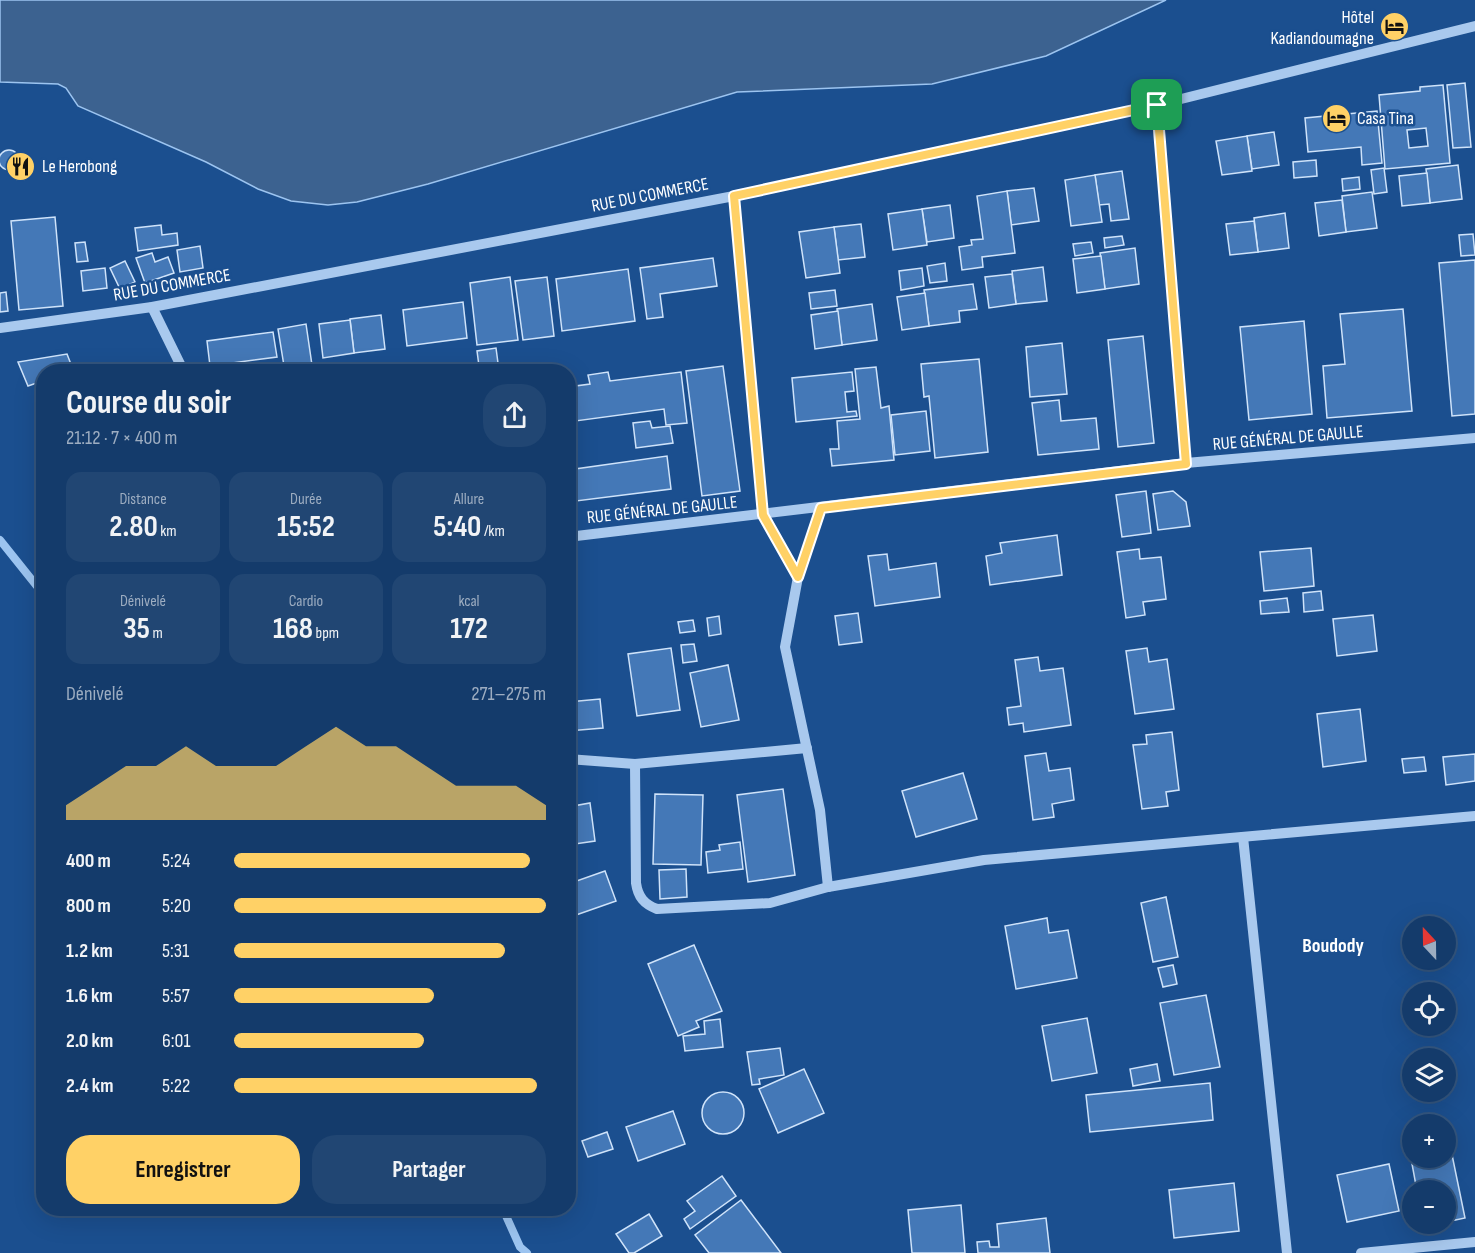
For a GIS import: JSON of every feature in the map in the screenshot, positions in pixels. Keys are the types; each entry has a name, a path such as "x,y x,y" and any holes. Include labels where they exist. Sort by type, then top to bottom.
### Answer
{"street":[{"name":"RUE DU COMMERCE","path":"0,328 152,307 734,196 1157,105 1475,26"},
{"path":"1157,105 1186,464"},
{"path":"734,196 763,515 798,577"},
{"path":"152,307 180,364"},
{"name":"RUE GÉNÉRAL DE GAULLE","path":"576,536 1186,464 1475,438"},
{"path":"821,508 798,577 785,647 820,810 828,887"},
{"path":"576,760 635,764 807,748"},
{"path":"635,764 637,892 648,906 657,909 770,903 828,887 984,860 1475,816"},
{"path":"1243,837 1287,1253"},
{"path":"1361,1253 1475,1242"}],"water":[{"path":"0,0 1166,0 1046,56 932,84 737,92 428,184 357,202 328,205 291,201 258,189 206,162 78,106 66,88 58,84 0,82"}],"building":[{"path":"1465,83 1471,147 1453,148 1447,85"},
{"path":"1443,85 1450,163 1385,169 1379,95 1420,91 1420,87","holes":["1426,128 1428,146 1409,148 1407,130"]},
{"path":"1377,111 1382,163 1362,165 1361,147 1308,152 1305,118"},
{"path":"1274,132 1279,165 1252,169 1247,136"},
{"path":"1247,136 1252,171 1222,175 1216,141"},
{"path":"9,150 16,153 19,160 16,167 9,170 2,167 -1,160 2,153"},
{"path":"1316,160 1317,176 1294,178 1293,162"},
{"path":"1458,165 1462,199 1430,203 1426,169"},
{"path":"1384,168 1387,192 1374,194 1371,170"},
{"path":"1122,171 1129,219 1111,221 1109,204 1099,205 1095,175"},
{"path":"1427,173 1430,203 1402,206 1399,176"},
{"path":"1095,175 1102,222 1071,226 1065,180"},
{"path":"1359,177 1360,189 1343,191 1342,179"},
{"path":"1034,188 1039,221 1011,225 1007,191"},
{"path":"1007,191 1015,253 982,257 983,267 962,270 959,247 972,245 971,240 983,239 977,196"},
{"path":"1372,192 1377,228 1346,232 1342,196"},
{"path":"1342,200 1346,232 1319,236 1315,203"},
{"path":"950,205 954,238 927,242 922,209"},
{"path":"922,209 927,245 893,250 888,214"},
{"path":"1285,213 1289,248 1258,252 1254,218"},
{"path":"55,217 63,306 19,310 11,221"},
{"path":"1254,221 1258,252 1230,255 1226,224"},
{"path":"861,224 865,257 838,260 834,227"},
{"path":"161,225 162,235 177,233 178,245 138,251 135,228"},
{"path":"834,227 840,273 806,278 799,232"},
{"path":"1473,234 1475,255 1461,256 1459,235"},
{"path":"1122,236 1124,245 1105,248 1104,238"},
{"path":"85,242 88,261 77,262 75,243"},
{"path":"1091,242 1093,253 1075,256 1073,244"},
{"path":"200,246 203,268 180,272 177,250"},
{"path":"1135,248 1139,284 1105,289 1100,253"},
{"path":"152,253 155,262 168,257 174,273 145,283 136,258"},
{"path":"1101,256 1105,289 1077,293 1073,259"},
{"path":"713,258 717,286 660,294 663,317 647,319 640,268"},
{"path":"1475,260 1475,414 1452,416 1439,263"},
{"path":"125,261 135,282 120,289 110,268"},
{"path":"945,263 947,281 930,283 927,266"},
{"path":"1043,267 1047,301 1016,304 1012,271"},
{"path":"105,268 107,288 83,291 81,271"},
{"path":"922,268 924,286 901,290 899,271"},
{"path":"628,269 635,321 562,331 556,279"},
{"path":"1012,274 1016,304 989,308 985,277"},
{"path":"510,277 518,340 477,345 470,283"},
{"path":"547,277 554,336 523,340 515,281"},
{"path":"973,284 977,309 959,311 960,322 929,326 924,290"},
{"path":"835,290 837,306 811,309 809,293"},
{"path":"6,292 8,311 0,312 0,293"},
{"path":"925,293 929,326 902,330 897,297"},
{"path":"463,302 467,338 407,346 403,310"},
{"path":"872,304 877,340 842,345 837,309"},
{"path":"1403,309 1412,411 1327,418 1323,366 1345,364 1340,314"},
{"path":"838,311 842,345 815,349 811,315"},
{"path":"381,315 385,349 354,353 350,319"},
{"path":"350,320 354,353 323,358 319,324"},
{"path":"1304,321 1312,414 1249,420 1240,327"},
{"path":"306,324 312,364 284,364 278,329"},
{"path":"273,332 277,357 210,364 207,341"},
{"path":"1143,336 1154,443 1118,447 1108,340"},
{"path":"1062,343 1067,394 1030,397 1026,347"},
{"path":"496,348 498,363 479,364 477,351"},
{"path":"67,354 71,364 36,364 36,383 28,386 18,362"},
{"path":"979,359 988,452 935,458 929,396 924,397 921,364"},
{"path":"723,366 740,491 702,496 686,371"},
{"path":"876,367 881,408 889,406 894,460 832,466 830,449 839,449 837,421 860,419 855,369"},
{"path":"608,372 610,381 681,372 687,423 666,425 664,409 576,421 576,386 590,384 588,375"},
{"path":"852,372 854,391 845,392 847,412 856,411 857,416 796,422 792,378"},
{"path":"1059,400 1061,421 1096,418 1099,449 1038,455 1032,403"},
{"path":"926,411 930,451 895,455 891,415"},
{"path":"650,421 652,428 670,426 673,443 636,448 633,423"},
{"path":"667,456 671,489 576,501 576,469"},
{"path":"1146,491 1151,533 1122,537 1116,495"},
{"path":"1173,491 1186,502 1190,526 1158,530 1153,494"},
{"path":"1057,535 1062,575 990,585 986,556 1002,553 1000,543"},
{"path":"1311,548 1314,586 1264,591 1260,552"},
{"path":"1139,549 1140,559 1161,557 1166,599 1143,602 1145,615 1126,618 1117,552"},
{"path":"887,554 889,570 936,563 940,597 875,606 868,556"},
{"path":"1321,591 1323,610 1304,612 1303,593"},
{"path":"1287,598 1289,612 1261,614 1260,601"},
{"path":"858,613 862,642 839,645 835,616"},
{"path":"1373,615 1377,651 1337,656 1333,619"},
{"path":"719,616 721,634 709,636 707,618"},
{"path":"693,620 695,631 680,633 678,622"},
{"path":"694,644 697,661 683,663 681,645"},
{"path":"671,648 680,710 637,716 628,654"},
{"path":"1147,648 1149,662 1167,659 1174,709 1135,714 1126,651"},
{"path":"1038,657 1040,671 1063,668 1071,725 1024,732 1023,723 1009,725 1007,708 1021,706 1015,660"},
{"path":"728,665 739,720 701,727 690,673"},
{"path":"600,699 603,728 576,730 576,701"},
{"path":"1360,709 1366,761 1323,767 1317,714"},
{"path":"1172,732 1179,790 1166,792 1168,806 1142,809 1133,745 1147,744 1146,735"},
{"path":"1046,753 1049,771 1070,768 1074,800 1052,804 1054,817 1033,820 1025,756"},
{"path":"1475,754 1475,781 1446,785 1443,757"},
{"path":"1424,757 1426,771 1404,773 1402,759"},
{"path":"963,773 977,819 916,837 902,791"},
{"path":"783,789 795,875 748,882 737,795"},
{"path":"655,794 703,795 701,865 653,864"},
{"path":"590,803 595,841 576,844 576,806"},
{"path":"740,842 743,869 708,873 706,852 720,850 719,845"},
{"path":"686,869 687,897 660,899 659,870"},
{"path":"605,871 616,901 576,915 576,881"},
{"path":"1166,897 1178,957 1153,962 1141,903"},
{"path":"1047,918 1049,933 1068,930 1077,978 1016,989 1005,926"},
{"path":"694,945 722,1011 696,1021 699,1027 678,1036 648,964"},
{"path":"1173,965 1177,984 1163,987 1158,968"},
{"path":"1206,995 1220,1067 1174,1075 1160,1003"},
{"path":"1087,1018 1097,1073 1052,1081 1042,1026"},
{"path":"720,1019 723,1047 685,1051 683,1036 705,1034 704,1021"},
{"path":"780,1048 784,1075 759,1079 760,1084 752,1085 747,1052"},
{"path":"1157,1064 1160,1081 1133,1086 1130,1069"},
{"path":"804,1069 824,1113 778,1133 759,1089"},
{"path":"1210,1083 1213,1120 1090,1132 1086,1095"},
{"path":"723,1092 731,1093 738,1098 743,1105 743,1121 738,1128 731,1133 723,1134 715,1133 708,1128 703,1121 702,1113 703,1105 708,1098 715,1093"},
{"path":"673,1111 685,1144 638,1161 626,1127"},
{"path":"607,1132 613,1149 588,1157 582,1141"},
{"path":"1389,1164 1399,1211 1347,1222 1337,1175"},
{"path":"1413,1168 1455,1168 1465,1218 1456,1220 1456,1180 1415,1180"},
{"path":"722,1176 736,1196 690,1229 684,1219 695,1211 687,1201"},
{"path":"1234,1183 1239,1231 1174,1238 1169,1190"},
{"path":"741,1200 781,1253 709,1253 695,1235"},
{"path":"961,1205 965,1253 912,1253 908,1210"},
{"path":"649,1214 662,1236 634,1253 629,1253 616,1234"},
{"path":"1046,1218 1050,1253 978,1253 977,1242 989,1241 990,1247 999,1247 997,1224"}],"waterway":[{"path":"0,540 36,585"},
{"path":"506,1216 520,1247 527,1253"}],"place":[{"name":"Hôtel Kadiandoumagne","path":"1395,27"},
{"name":"Casa Tina","path":"1336,118"},
{"name":"Le Herobong","path":"21,166"}],"district":[{"name":"Boudody","path":"1333,946"}],"route":[{"path":"1157,105 1186,464 821,508 798,577 763,515 734,196 777,184 1157,105"}]}
